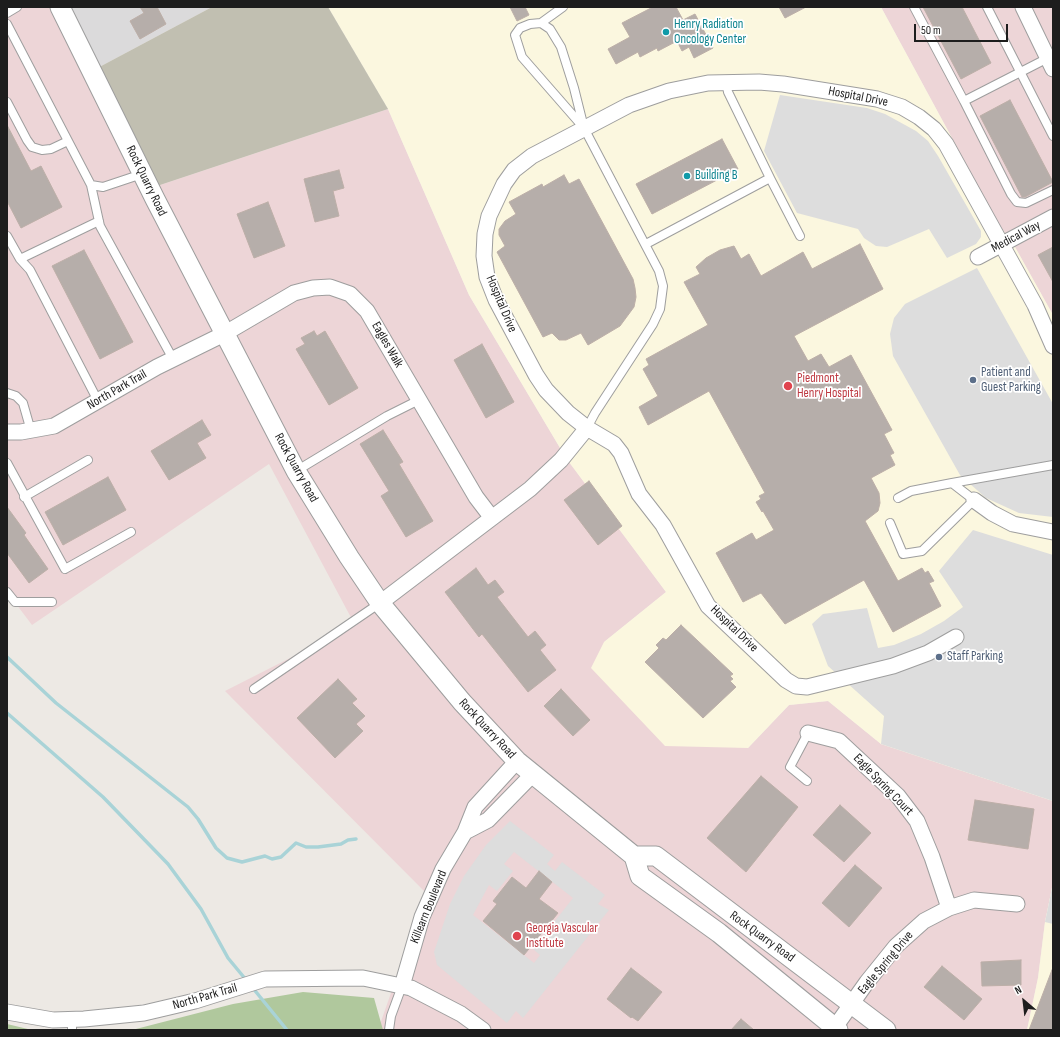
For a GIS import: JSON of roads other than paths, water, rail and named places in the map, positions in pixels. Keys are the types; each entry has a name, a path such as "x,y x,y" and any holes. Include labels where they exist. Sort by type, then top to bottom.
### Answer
{"street":[{"name":"Rock Quarry Road","path":"60,7 142,174 296,471 349,557 380,603 462,702 517,761 634,856 640,876 719,933 836,1029"},
{"path":"1023,7 1051,64"},
{"name":"Hospital Drive","path":"956,637 915,659 893,666 807,687 796,686 786,680 708,606 663,525 639,494 621,452 614,444 587,428 556,402 536,375 496,300 487,277 484,256 485,234 489,216 495,199 514,170 532,156 629,105 650,97 689,86 726,82 783,84 877,99 902,107 920,117 934,129 946,144 1035,305 1053,346"},
{"name":"Medical Way","path":"978,257 1053,217"},
{"name":"Eagles Walk","path":"224,334 300,291 325,287 346,292 362,306 376,324 476,497 492,518"},
{"name":"North Park Trail","path":"7,432 54,426 173,359 224,334"},
{"path":"380,603 492,518 549,472 587,428"},
{"path":"974,500 992,513 1013,524 1053,532"},
{"name":"Eagle Spring Court","path":"808,733 839,740 898,796 917,821 932,857 949,908"},
{"name":"Killearn Boulevard","path":"402,986 414,942 429,900 443,869 465,832 474,808 517,761"},
{"path":"465,832 488,820 533,774"},
{"name":"Rock Quarry Road","path":"634,856 656,856 886,1030"},
{"name":"Eagle Spring Drive","path":"836,1029 852,1004 896,946 924,921 949,908 974,900 1017,904"},
{"name":"North Park Trail","path":"7,1012 72,1025 195,1001 264,980 363,978 411,988 461,1014 483,1030"}],"lane":[{"path":"7,13 17,7"},
{"path":"562,7 541,23 530,24 520,28 515,36 516,44 522,57 584,128 660,271 663,286 660,309 645,338 595,413 587,428"},
{"path":"914,7 1011,194 1017,202 1026,203 1053,190"},
{"path":"987,7 1053,136"},
{"path":"541,23 550,29 561,47 574,88 584,128"},
{"path":"7,24 91,184 99,221 173,359"},
{"path":"964,101 1021,72 1051,64"},
{"path":"726,82 728,92 800,236"},
{"path":"7,102 32,147 42,150 51,149 68,141"},
{"path":"91,184 103,187 142,174"},
{"path":"646,244 770,178"},
{"path":"20,259 99,221"},
{"path":"7,236 20,259 30,270 98,401"},
{"path":"7,393 16,396 23,403 31,430"},
{"path":"296,471 419,400"},
{"path":"24,497 88,460"},
{"path":"7,463 24,497 65,569 131,532"},
{"path":"898,498 911,491 1053,465"},
{"path":"890,523 903,554 922,551 974,500 952,483"},
{"path":"7,592 15,602 52,602"},
{"path":"254,689 380,603"},
{"path":"807,781 790,767 808,733"},
{"path":"389,1030 402,986"}],"waterway":[{"path":"7,657 56,703 188,807 198,819 216,848 227,858 242,862 265,856 272,859 281,857 296,843 306,847 318,847 341,844 348,840 356,839"},
{"path":"7,713 103,797 168,864 201,909 228,958 247,981"},
{"path":"252,987 287,1030"}],"place":[{"name":"Henry Radiation Oncology Center","path":"666,32"},
{"name":"Building B","path":"687,176"},
{"name":"Patient and Guest Parking","path":"973,380"},
{"name":"Piedmont Henry Hospital","path":"788,386"},
{"name":"Staff Parking","path":"939,657"},
{"name":"Georgia Vascular Institute","path":"517,936"}]}
